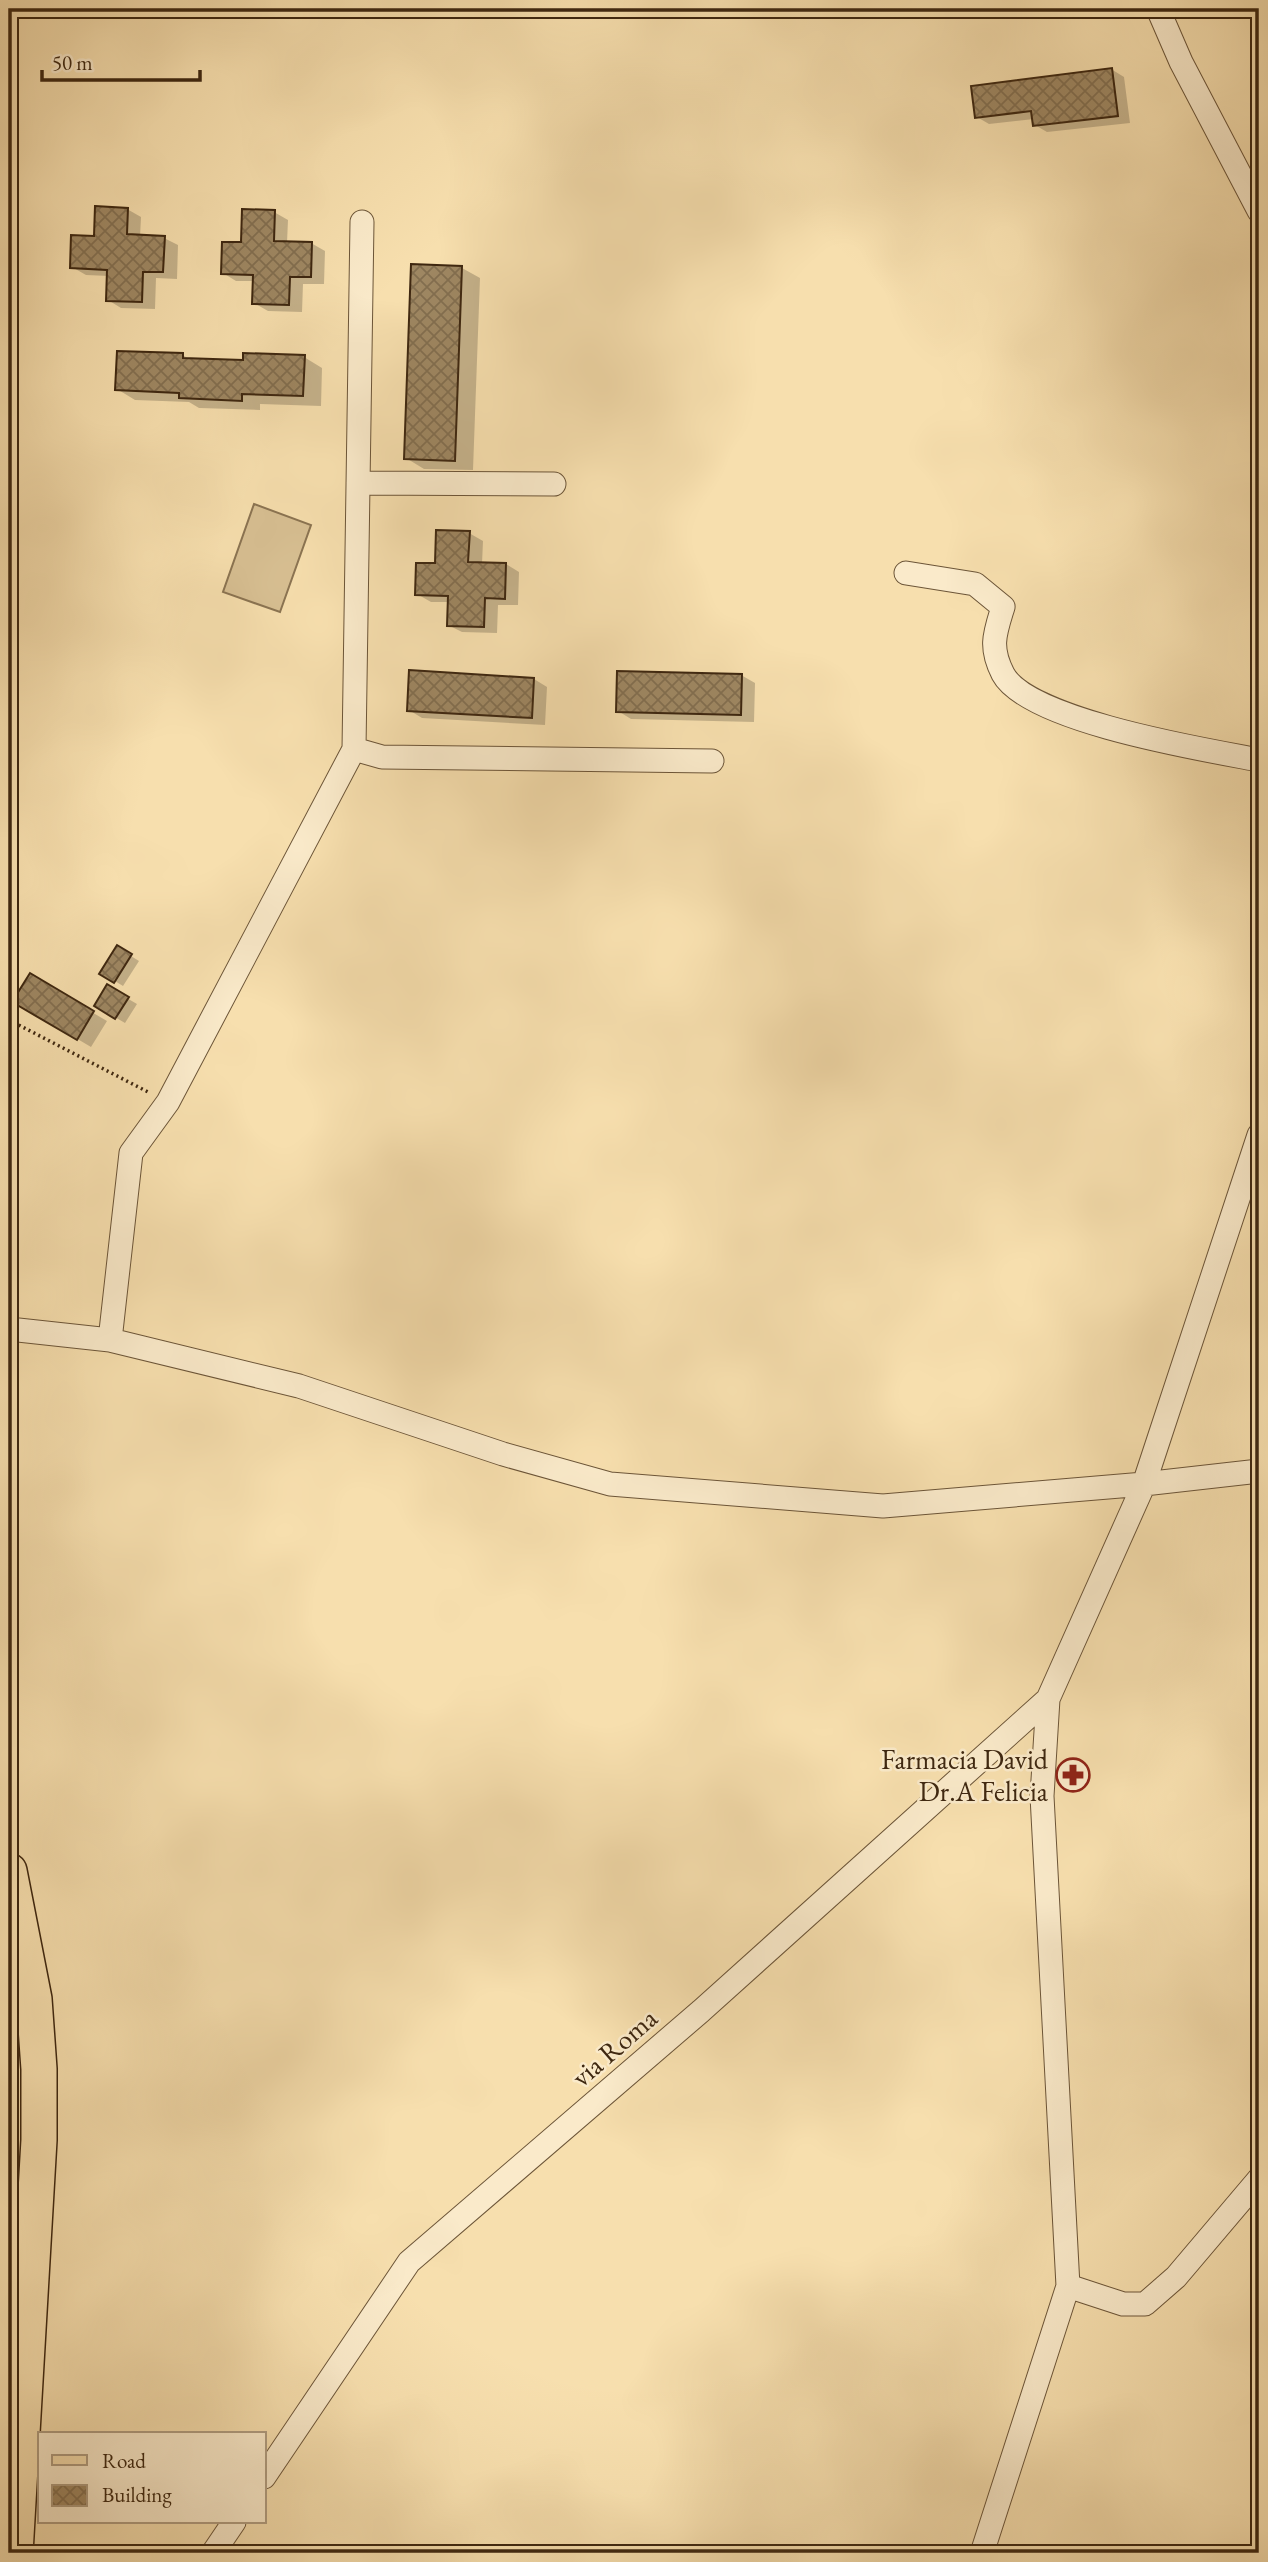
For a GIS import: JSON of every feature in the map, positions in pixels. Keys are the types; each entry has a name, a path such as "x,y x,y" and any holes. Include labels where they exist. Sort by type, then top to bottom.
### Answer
{"main road":[{"path":"9,1871 34,1999 39,2080 39,2140 15,2553"}],"street":[{"path":"1158,9 1181,62 1259,211"},
{"path":"110,1340 131,1153 168,1102 354,750 362,222"},
{"path":"358,483 554,484"},
{"path":"906,573 975,584 1003,607 993,640 1004,675 1030,699 1104,728 1259,760"},
{"path":"354,750 382,757 712,761"},
{"path":"982,2553 1068,2286 1042,1796 1048,1699 1144,1484 1259,1135"},
{"path":"9,1329 110,1340 299,1386 503,1454 610,1484 883,1506 1144,1484 1259,1471"},
{"name":"via Roma","path":"266,2474 409,2262 701,2011 1048,1699"},
{"path":"1068,2286 1124,2304 1145,2304 1176,2277 1259,2179"},
{"path":"213,2553 233,2524"}],"path":[{"path":"9,1020 168,1102"}],"shaded area":[{"path":"254,504 311,525 280,612 223,592"}],"building":[{"path":"1112,68 1118,116 1033,126 1031,111 975,118 971,86"},
{"path":"95,206 128,208 127,234 165,236 163,272 143,272 142,302 106,301 107,270 70,268 71,235 94,236"},
{"path":"242,209 275,210 274,241 312,242 311,277 290,277 289,305 252,304 253,275 221,274 222,242 241,242"},
{"path":"411,264 462,266 455,461 404,459"},
{"path":"117,351 183,353 183,358 243,360 243,353 305,355 303,396 242,394 242,401 179,398 179,393 115,390"},
{"path":"436,530 470,531 468,562 506,563 505,599 485,598 484,627 447,626 448,596 415,595 416,563 435,563"},
{"path":"409,670 534,678 532,718 407,711"},
{"path":"617,671 742,674 741,715 616,712"},
{"path":"117,945 132,954 114,983 99,974"},
{"path":"30,973 94,1011 77,1040 12,1002"},
{"path":"107,984 129,997 115,1019 94,1006"}],"place":[{"name":"Farmacia David Dr.A Felicia","path":"1073,1775"}]}
